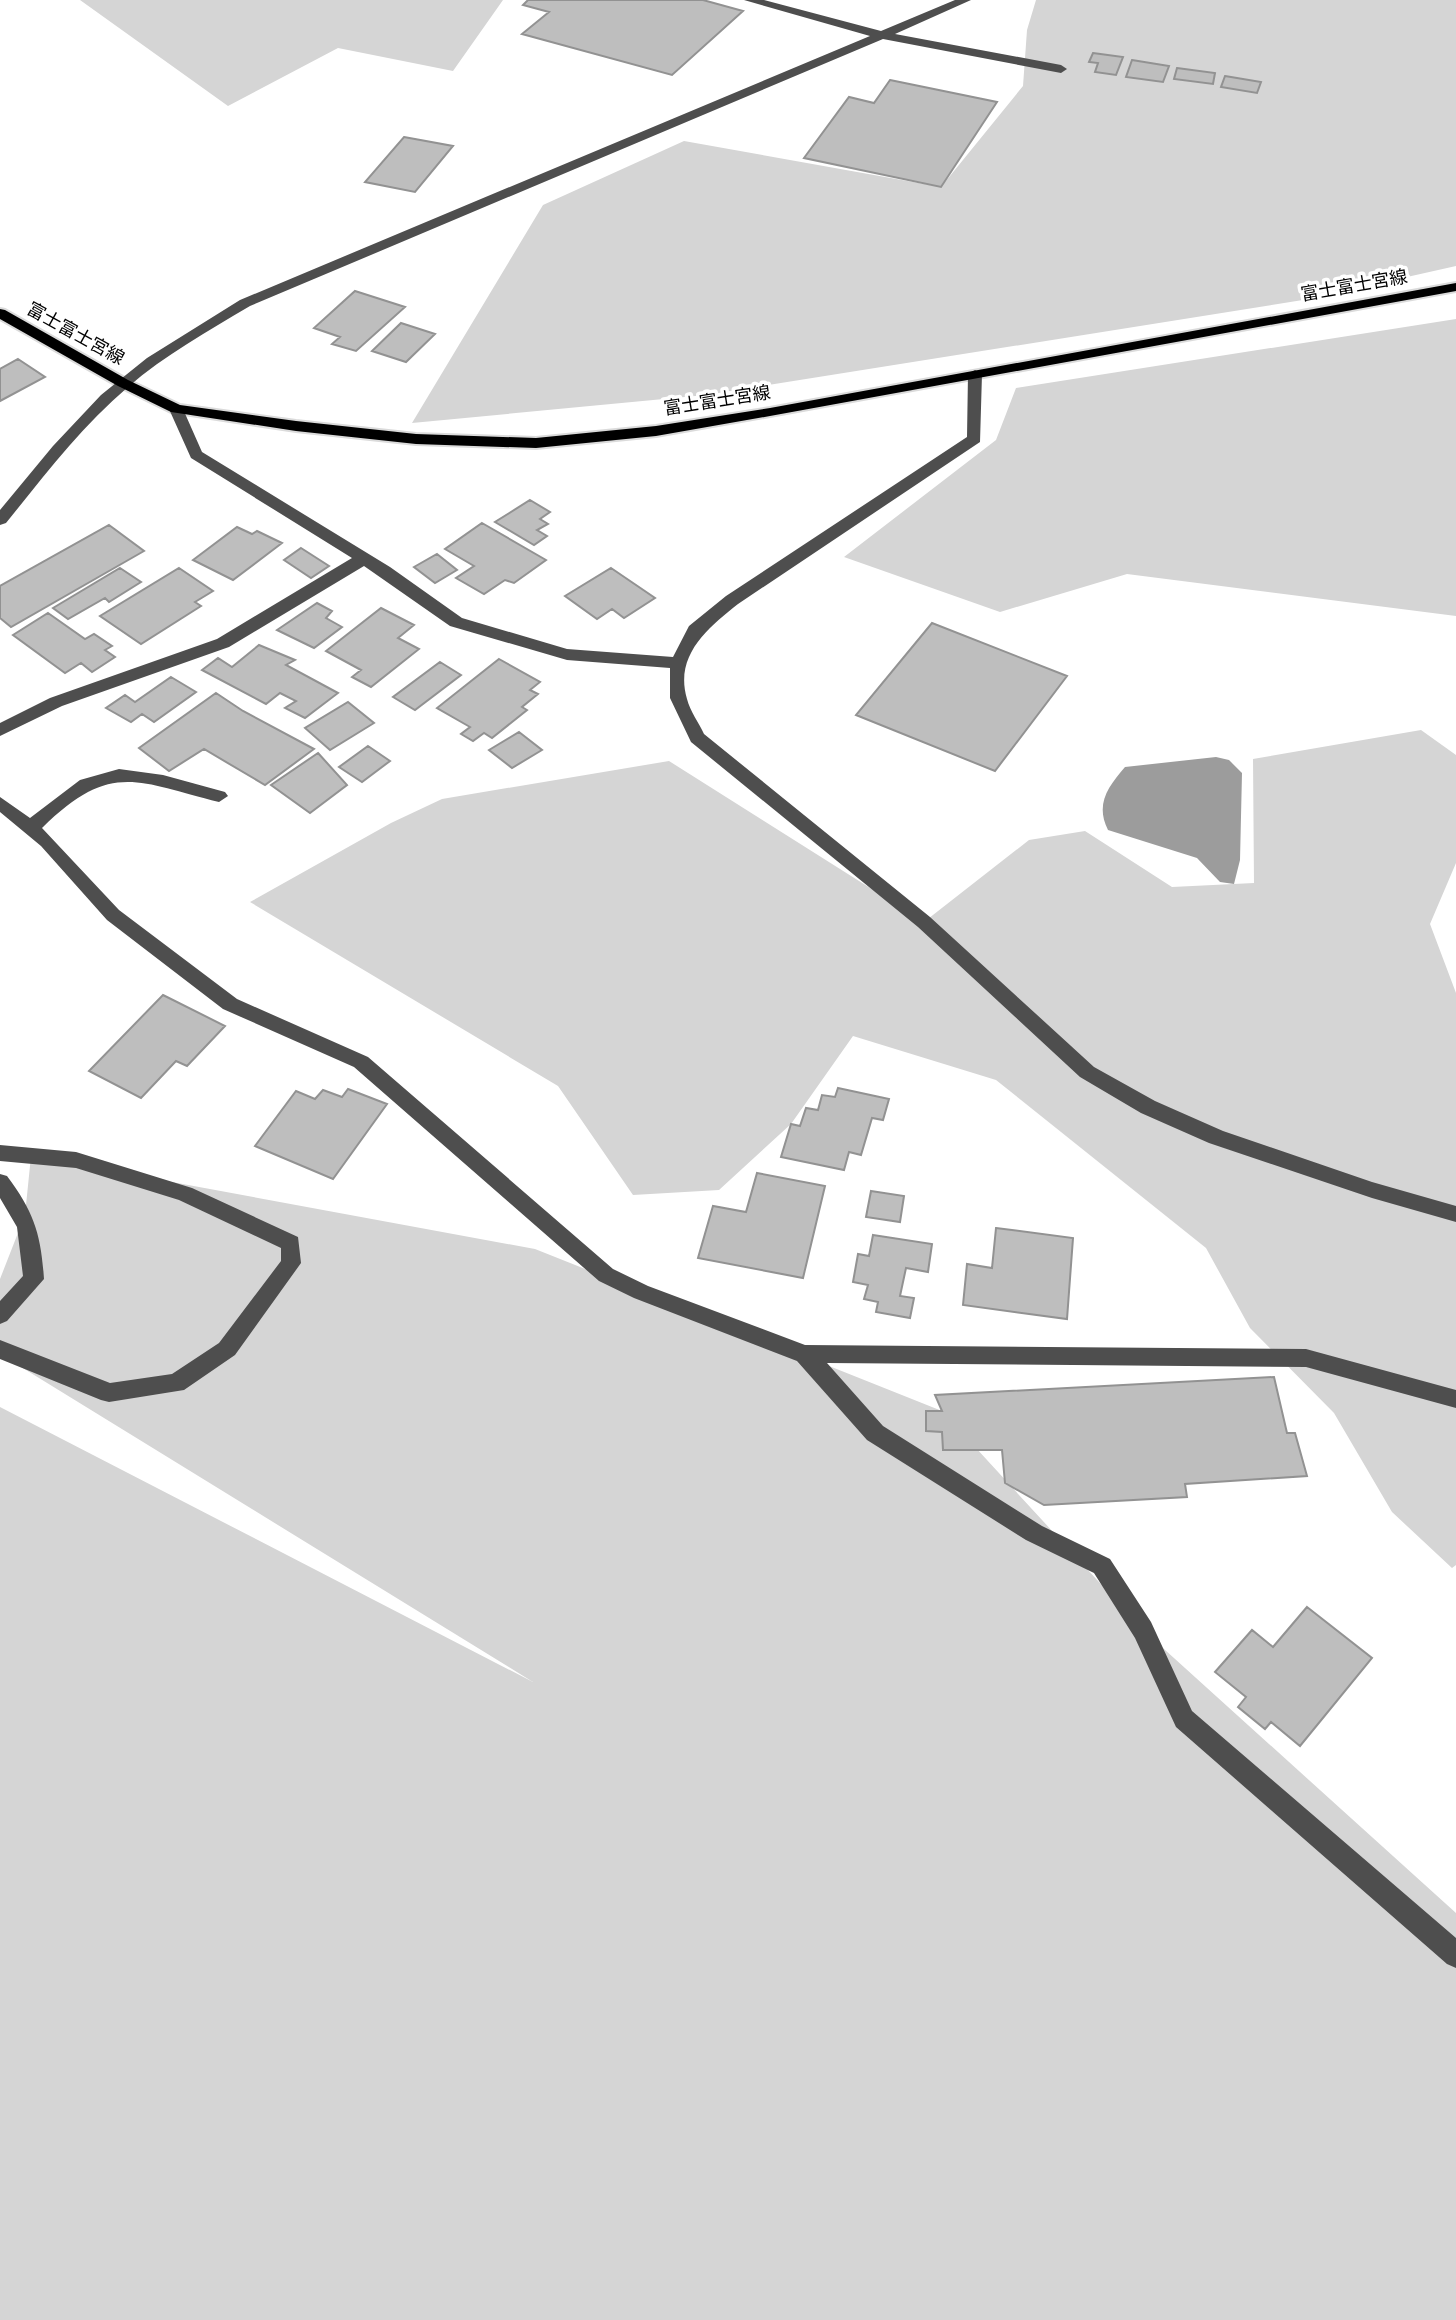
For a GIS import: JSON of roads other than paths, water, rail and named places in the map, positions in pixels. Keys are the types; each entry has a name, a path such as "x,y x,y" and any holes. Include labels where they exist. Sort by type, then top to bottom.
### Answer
{"main road":[{"name":"富士富士宮線","path":"0,313 123,383 176,409 416,439 536,443 671,428 1456,287"}],"street":[{"path":"750,0 882,35 1061,69"},
{"path":"0,520 85,418 123,383 157,357 245,303 965,0"},
{"path":"975,374 975,439 732,600 695,630 678,663 678,698 697,738 924,922 1087,1072 1148,1107 1216,1137 1372,1190 1456,1214"},
{"path":"176,409 196,455 363,559 456,622 567,654 678,663"},
{"path":"0,730 56,702 223,643 363,559"},
{"path":"31,828 64,797 110,776 144,778 219,796"},
{"path":"0,803 47,841 113,915 230,1004 361,1062 606,1275 641,1292 805,1354 1306,1358 1456,1399"},
{"path":"0,1349 109,1393 176,1383 227,1349 291,1263 291,1243 185,1194 76,1160 1,1159"},
{"path":"0,1182 25,1215 32,1238 34,1279 0,1315"},
{"path":"805,1354 875,1433 1034,1533 1102,1566 1143,1630 1184,1719 1456,1955"}]}
